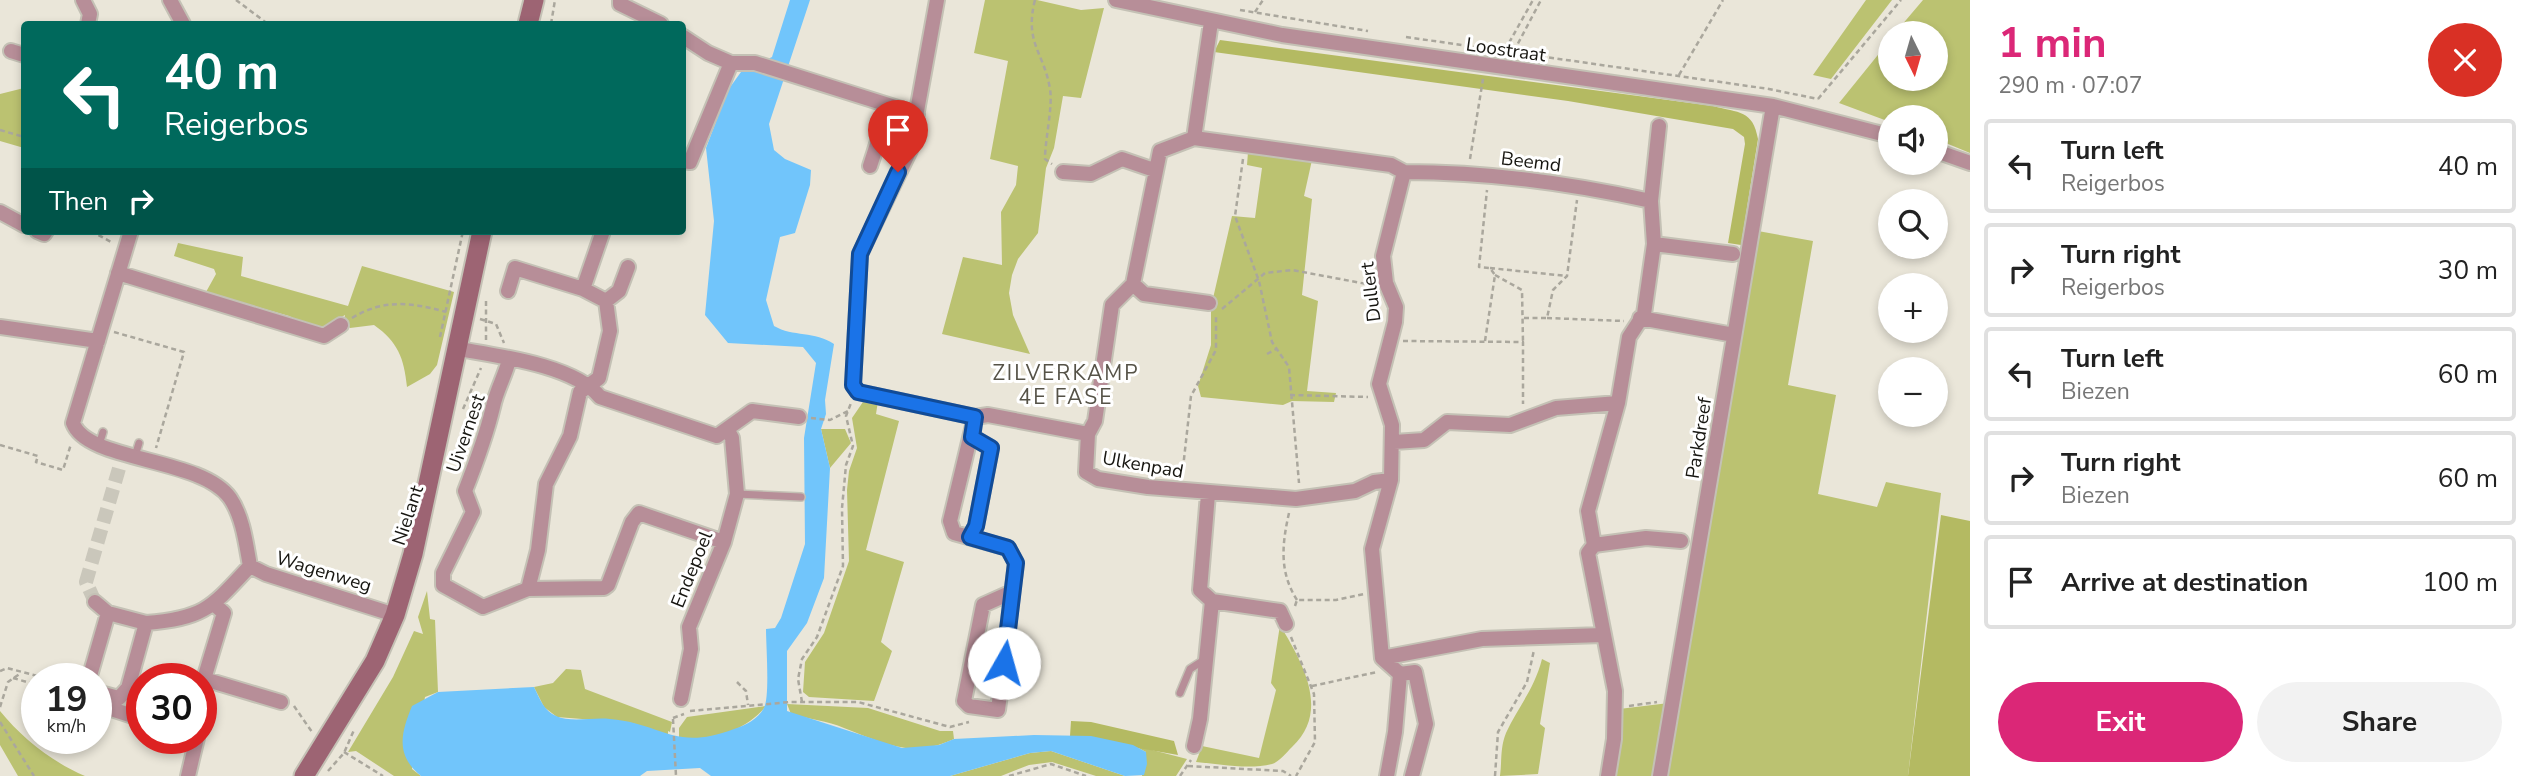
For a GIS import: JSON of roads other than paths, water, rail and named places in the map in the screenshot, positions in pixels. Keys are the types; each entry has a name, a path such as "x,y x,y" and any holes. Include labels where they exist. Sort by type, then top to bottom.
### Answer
{"street":[{"path":"83,0 90,14 89,21"},
{"path":"170,0 181,21"},
{"path":"529,21 534,0"},
{"path":"620,0 620,4 655,21"},
{"path":"937,0 909,150 860,254 853,385 856,389 975,417 988,415 1088,434"},
{"name":"Loostraat","path":"1116,0 1211,22 1773,106 1878,133"},
{"path":"1211,22 1194,138 1391,165 1404,172"},
{"path":"686,39 708,53 731,63 755,63 917,114"},
{"path":"686,162 690,162 731,63"},
{"name":"Parkdreef","path":"1660,776 1773,106"},
{"path":"870,166 889,107"},
{"path":"1594,545 1588,511 1618,403 1629,337 1644,314 1654,244 1651,201 1659,126"},
{"name":"Ulkenpad","path":"1194,138 1160,151 1154,170 1133,284 1112,305 1095,421 1088,434 1086,472 1098,479 1180,491 1292,499 1355,491 1374,482 1391,480"},
{"path":"1948,155 1970,163"},
{"path":"1063,172 1091,174 1122,159 1154,170"},
{"name":"Beemd","path":"1404,172 1488,175 1579,186 1651,201"},
{"name":"Dullert","path":"1382,658 1372,549 1391,480 1394,442 1379,384 1396,307 1386,278 1383,256 1404,172"},
{"path":"0,212 21,223"},
{"path":"0,327 100,335 130,235"},
{"name":"Nielant","path":"304,776 375,661 395,615 413,554 449,346 465,316 481,235"},
{"path":"583,289 602,235"},
{"path":"1654,244 1733,254"},
{"path":"606,301 619,291 628,267"},
{"path":"508,291 514,268 583,289 606,301"},
{"path":"118,273 324,336 341,325"},
{"path":"1133,284 1144,294 1209,303"},
{"path":"527,589 538,550 546,484 570,436 580,392 599,378 610,331 606,301"},
{"path":"1639,320 1734,335"},
{"name":"Wagenweg","path":"100,335 73,423 79,436 101,438 129,454 203,477 230,499 240,521 250,566 266,574 395,615"},
{"path":"449,346 544,367 591,386 600,397 716,436 752,411 799,417"},
{"name":"Uivernest","path":"509,360 503,384 493,406 492,421 465,491 473,512 443,573 443,585 483,607 527,589 604,588 608,585 632,522 639,513 724,542"},
{"path":"1394,442 1424,440 1447,422 1510,425 1556,408 1618,403"},
{"path":"975,417 950,521 954,533 1008,548 1016,563 999,710 969,706 964,701 983,605 1012,592"},
{"name":"Endepoel","path":"681,699 691,649 689,627 724,542 737,494 734,447 727,429"},
{"path":"970,537 976,526 991,448 972,437"},
{"path":"1208,494 1200,590 1212,601 1280,611 1287,626"},
{"path":"1608,776 1615,691 1588,553 1594,545 1646,537 1681,541"},
{"path":"95,602 108,613 146,623 183,620 214,604 250,566"},
{"path":"1194,746 1200,719 1212,601"},
{"path":"209,663 224,613 214,604"},
{"path":"94,663 108,613"},
{"path":"112,696 119,698 128,688 146,623"},
{"path":"1382,658 1482,639 1603,635"},
{"path":"1382,658 1397,671 1415,672 1426,724 1412,776"},
{"path":"1387,776 1395,732 1397,671"},
{"path":"217,683 281,702"},
{"path":"188,776 193,754"}],"lane":[{"path":"737,494 801,497"},
{"path":"1180,693 1190,669 1204,660"}],"water":[{"path":"790,0 810,0 769,124 774,150 785,159 811,170 810,185 795,233 780,237 766,300 774,326 789,332 819,337 834,344 825,400 826,414 821,429 830,468 824,578 807,623 787,651 787,711 902,748 939,745 954,739 1034,735 1091,736 1133,745 1146,752 1144,775 1125,776 1051,751 1030,753 950,776 711,776 700,768 647,771 640,776 421,776 407,760 403,734 412,706 438,692 534,687 545,708 562,718 628,722 669,734 697,738 747,724 764,708 767,682 766,629 775,628 781,618 805,544 804,438 816,363 803,347 728,343 705,315 714,221 706,148 728,90 741,72 772,57"}],"tunnel":[{"path":"95,602 86,582 120,465"}],"district":[{"name":"ZILVERKAMP 4E FASE","path":"1066,385"}]}
